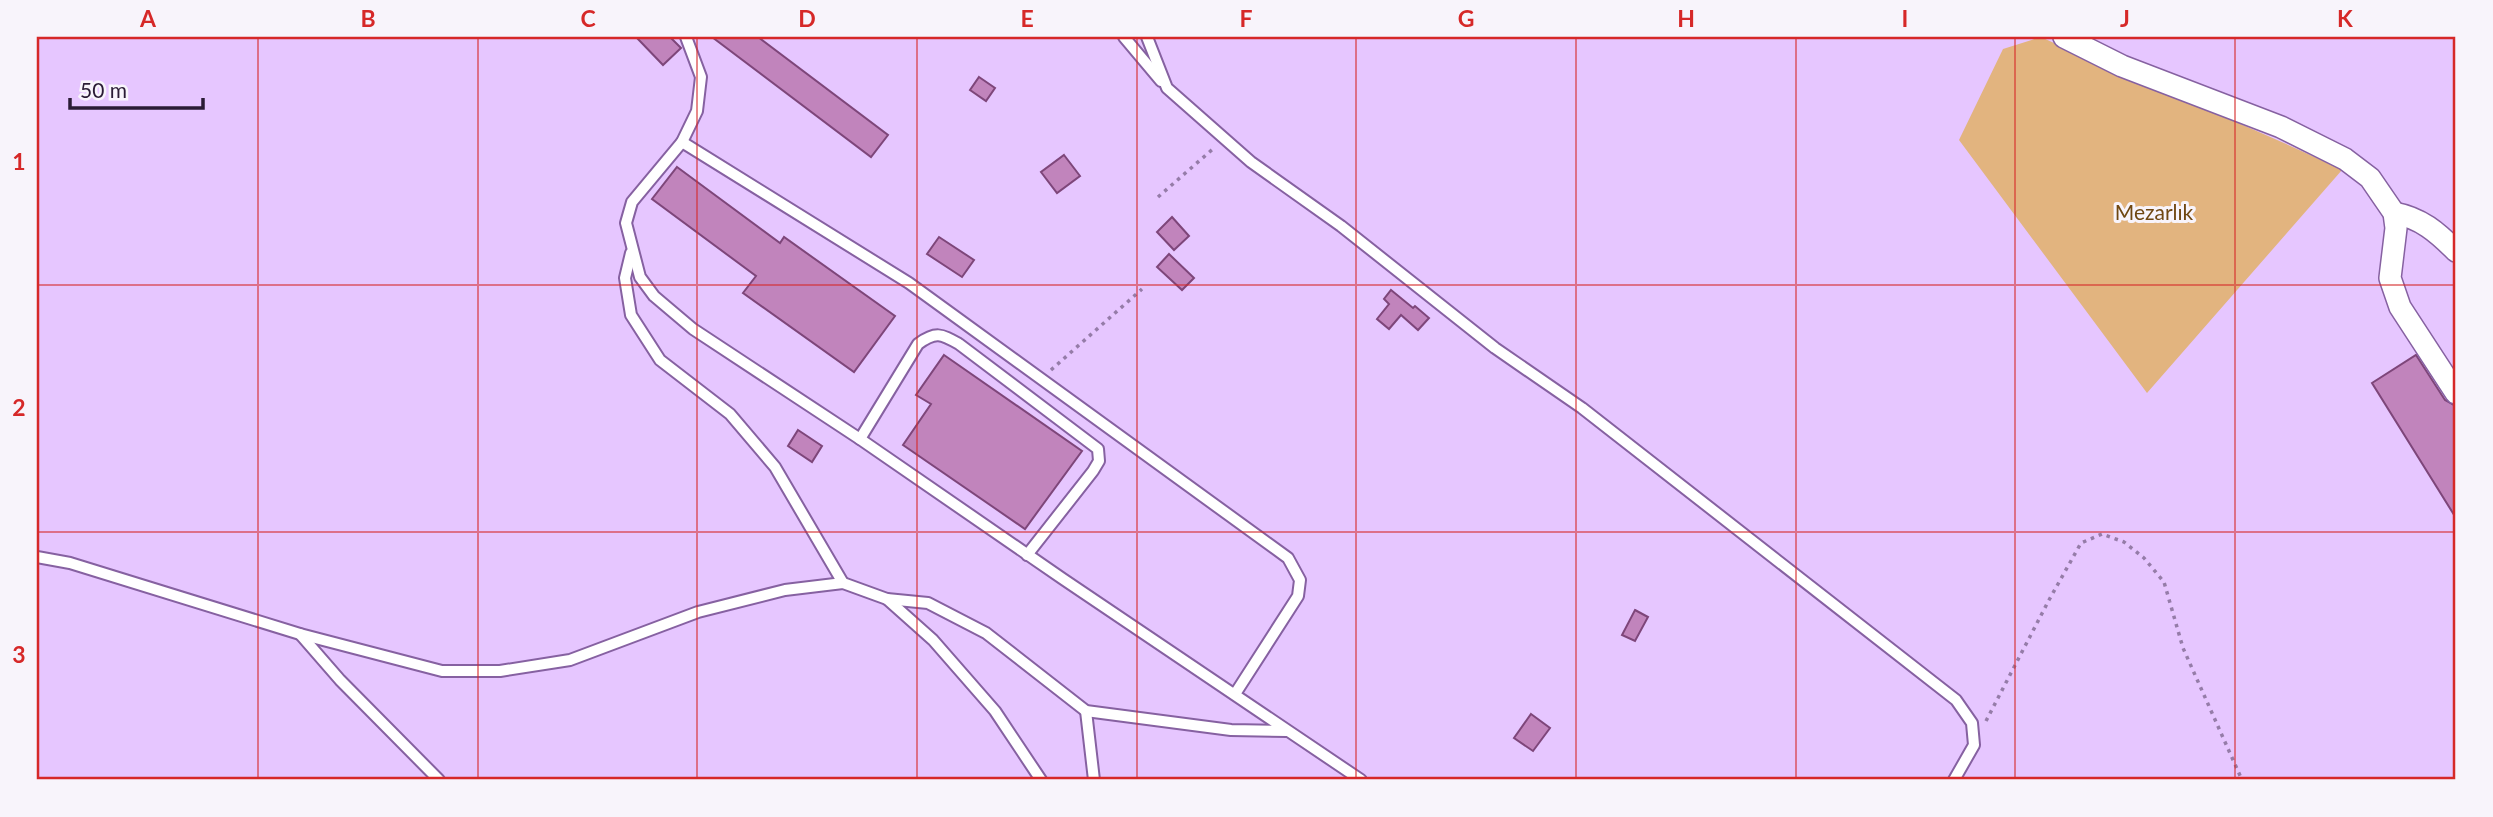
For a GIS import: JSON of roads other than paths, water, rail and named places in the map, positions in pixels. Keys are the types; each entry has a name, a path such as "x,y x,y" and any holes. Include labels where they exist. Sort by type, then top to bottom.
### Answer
{"street":[{"path":"2064,37 2122,66 2281,127 2345,159 2370,178 2394,213 2396,228 2390,278 2400,306 2456,393"},
{"path":"2394,213 2414,218 2427,225 2456,251"}],"lane":[{"path":"686,37 701,77 696,111 681,142 632,202 626,223 640,277 654,296 693,328 1361,780"},
{"path":"1124,37 1167,88 1251,162 1341,226 1495,348 1581,408 1956,700 1972,723 1974,745 1954,780"},
{"path":"1147,37 1167,88"},
{"path":"681,142 909,283 1288,558 1300,580 1298,596 1235,694"},
{"path":"631,250 625,278 631,315 660,360 730,414 775,467 843,583"},
{"path":"860,439 918,344 929,336 943,335 959,344 1098,449 1098,461 1093,471 1027,555"},
{"path":"37,557 69,564 300,634 442,671 500,671 570,660 698,611 785,590 843,583 887,599 928,603 986,633 1086,711 1231,730 1289,731"},
{"path":"887,599 933,640 995,711 1041,780"},
{"path":"300,634 340,680 439,780"},
{"path":"1086,711 1094,780"}],"park label":[{"name":"Mezarlık","path":"2154,211"}]}
